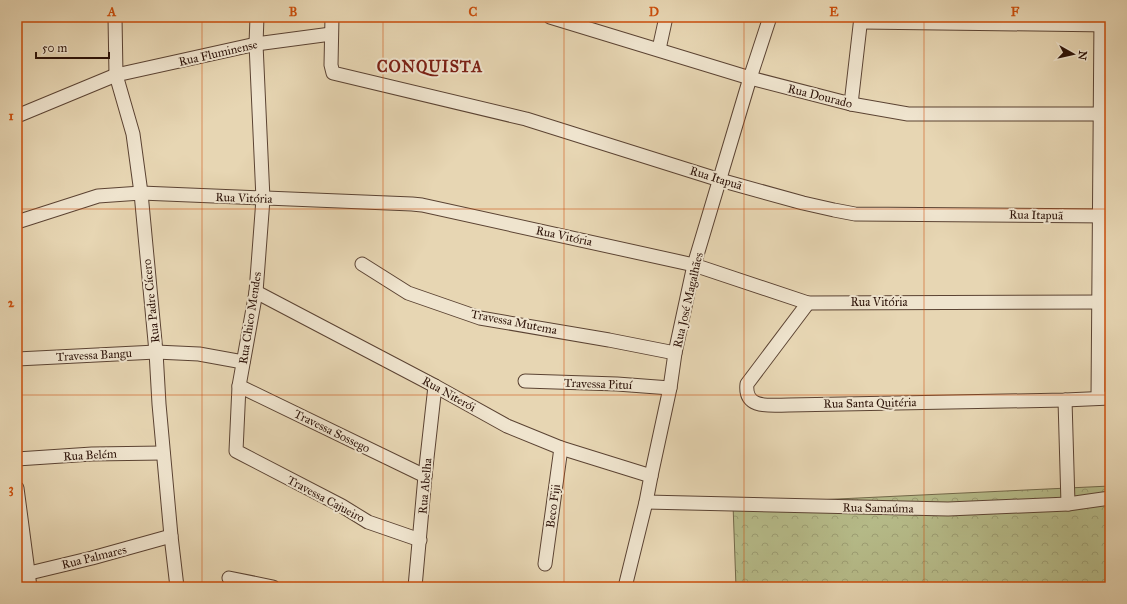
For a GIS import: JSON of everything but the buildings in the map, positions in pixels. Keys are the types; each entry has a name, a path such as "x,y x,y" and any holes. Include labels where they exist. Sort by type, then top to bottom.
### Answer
{"street":[{"name":"Rua Padre Cícero","path":"115,17 116,75 134,134 141,193 171,536 177,587"},
{"name":"Rua Chico Mendes","path":"236,451 238,386 256,292 263,199 256,44 257,17"},
{"path":"331,34 332,17"},
{"name":"Rua Dourado","path":"550,17 572,20 750,78 851,104 908,114 1100,114"},
{"path":"659,49 666,17"},
{"name":"Rua José Magalhães","path":"625,587 646,502 694,265 750,78 770,17"},
{"path":"851,104 861,20 1104,22 1100,114 1105,216 1104,398"},
{"name":"Rua Fluminense","path":"17,116 116,75 256,44 331,34"},
{"name":"Rua Itapuã","path":"331,34 331,65 333,72 526,118 720,180 803,203 855,214 1105,216"},
{"name":"Rua Vitória","path":"17,222 98,196 141,193 422,205 694,265 808,303 1105,302"},
{"name":"Travessa Mutema","path":"362,264 408,294 480,318 675,353"},
{"name":"Rua Niterói","path":"256,292 435,386 507,426 561,448 651,476"},
{"name":"Rua Santa Quitéria","path":"808,303 747,384 747,396 749,400 763,404 789,405 1104,398"},
{"name":"Travessa Bangu","path":"17,359 156,352 199,354 243,362"},
{"name":"Travessa Pituí","path":"525,381 617,384 670,388"},
{"name":"Travessa Sossego","path":"238,386 425,476"},
{"name":"Rua Abelha","path":"415,587 435,386"},
{"path":"1065,400 1068,504"},
{"name":"Beco Fiji","path":"545,564 561,448"},
{"name":"Travessa Cajueiro","path":"236,451 342,506 368,522 420,540"},
{"name":"Rua Belém","path":"17,459 92,454 164,453"},
{"path":"17,488 23,574 30,587"},
{"name":"Rua Samaúma","path":"646,502 948,510 1068,504 1110,498"},
{"name":"Rua Palmares","path":"23,574 92,558 171,536"},
{"path":"229,578 273,587"}],"green space":[{"path":"1110,486 1110,587 736,587 733,504"}],"district":[{"name":"CONQUISTA","path":"430,66"}]}
